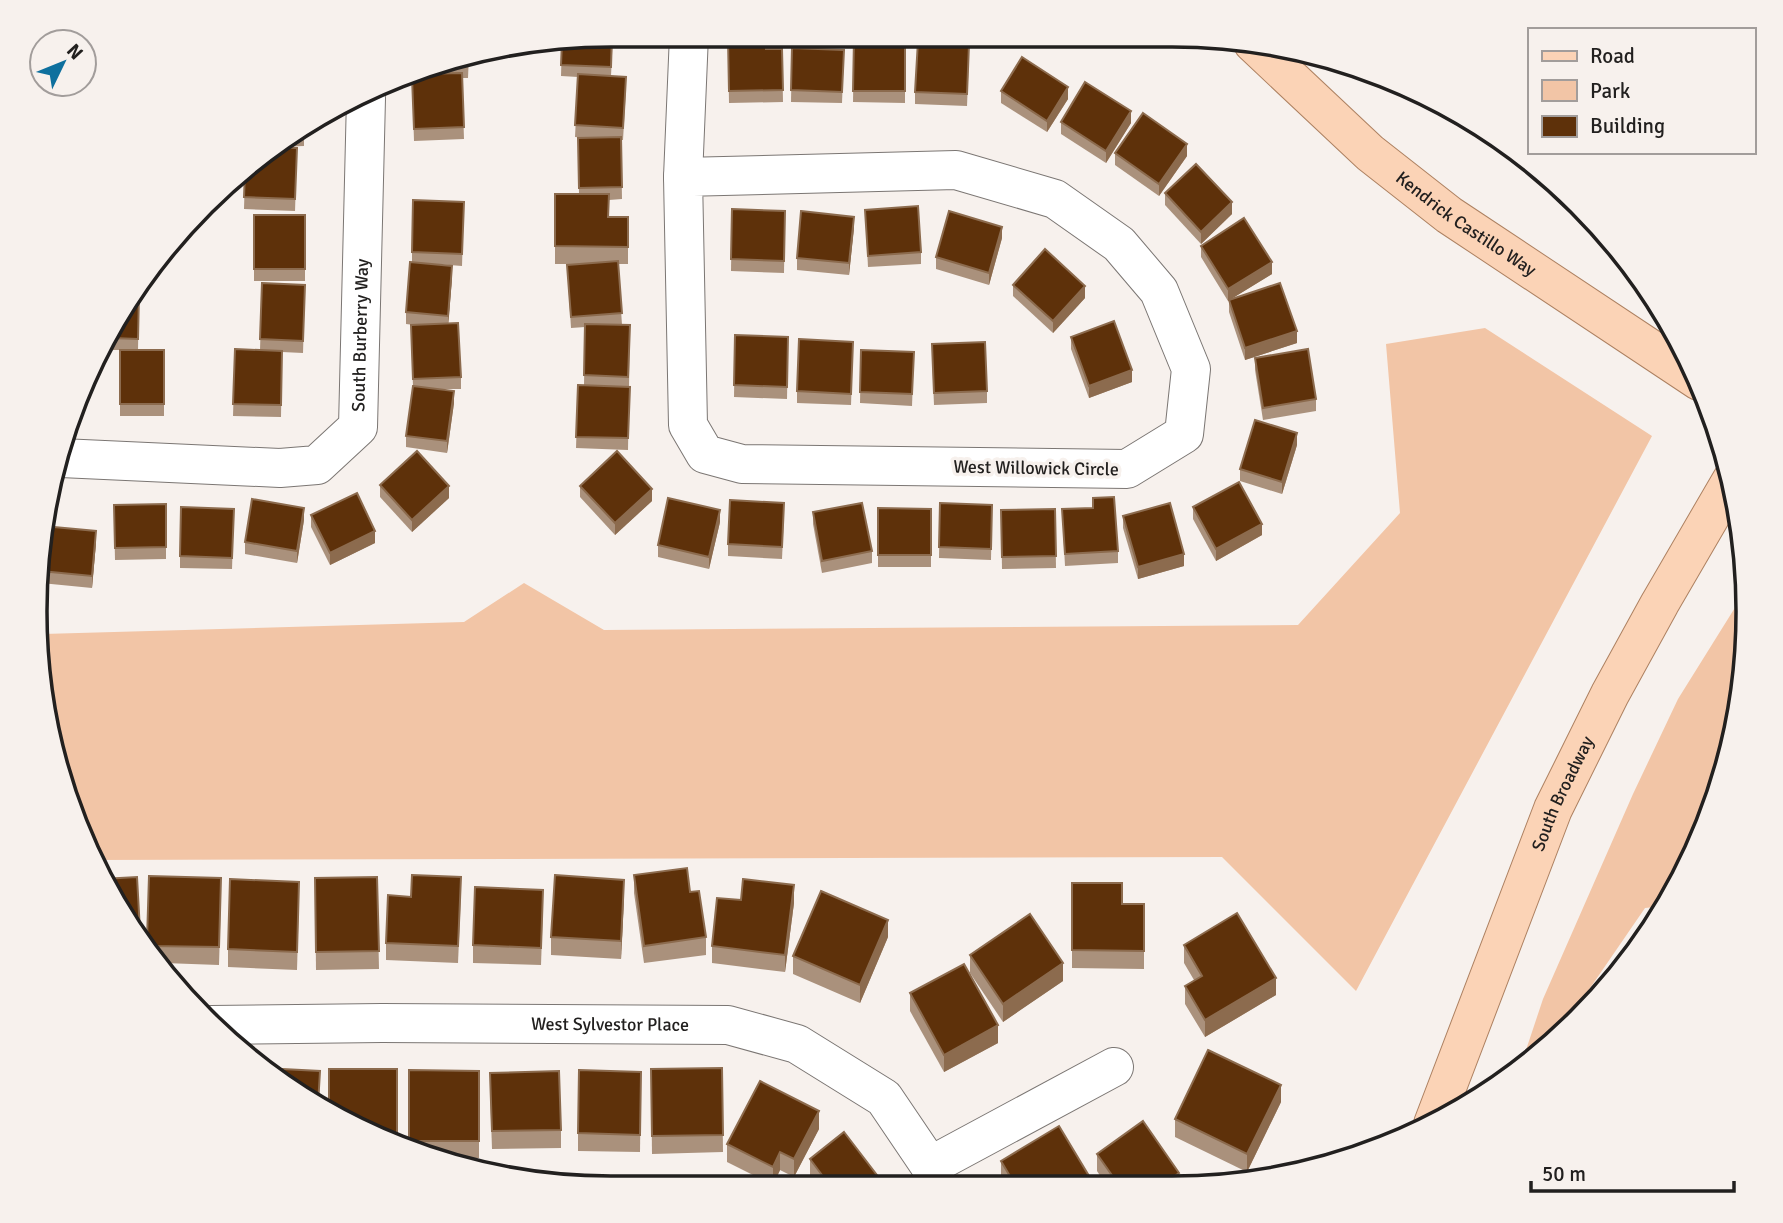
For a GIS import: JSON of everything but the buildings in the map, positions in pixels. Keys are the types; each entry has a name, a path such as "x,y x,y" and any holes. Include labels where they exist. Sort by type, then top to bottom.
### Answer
{"main road":[{"name":"Kendrick Castillo Way","path":"1266,55 1370,153 1449,215 1681,369"},
{"name":"South Broadway","path":"1439,1108 1553,809 1610,694 1723,494"}],"street":[{"name":"West Willowick Circle","path":"683,177 956,170 1055,199 1119,244 1159,291 1191,369 1184,434 1127,469 742,464 705,454 688,425 683,177 688,47"},
{"name":"South Burberry Way","path":"68,458 280,468 317,465 358,427 366,103"},
{"name":"West Sylvestor Place","path":"228,1025 728,1025 797,1044 884,1098 933,1176"},
{"path":"936,1176 1114,1067"}],"green space":[{"path":"1485,328 1652,436 1356,991 1222,857 105,860 77,793 58,722 48,634 464,622 524,583 604,630 1298,625 1400,513 1386,344"},
{"path":"1736,606 1731,685 1717,758 1706,793 1678,861 1652,907 1645,908 1586,994 1526,1050 1543,999 1678,699"}]}
